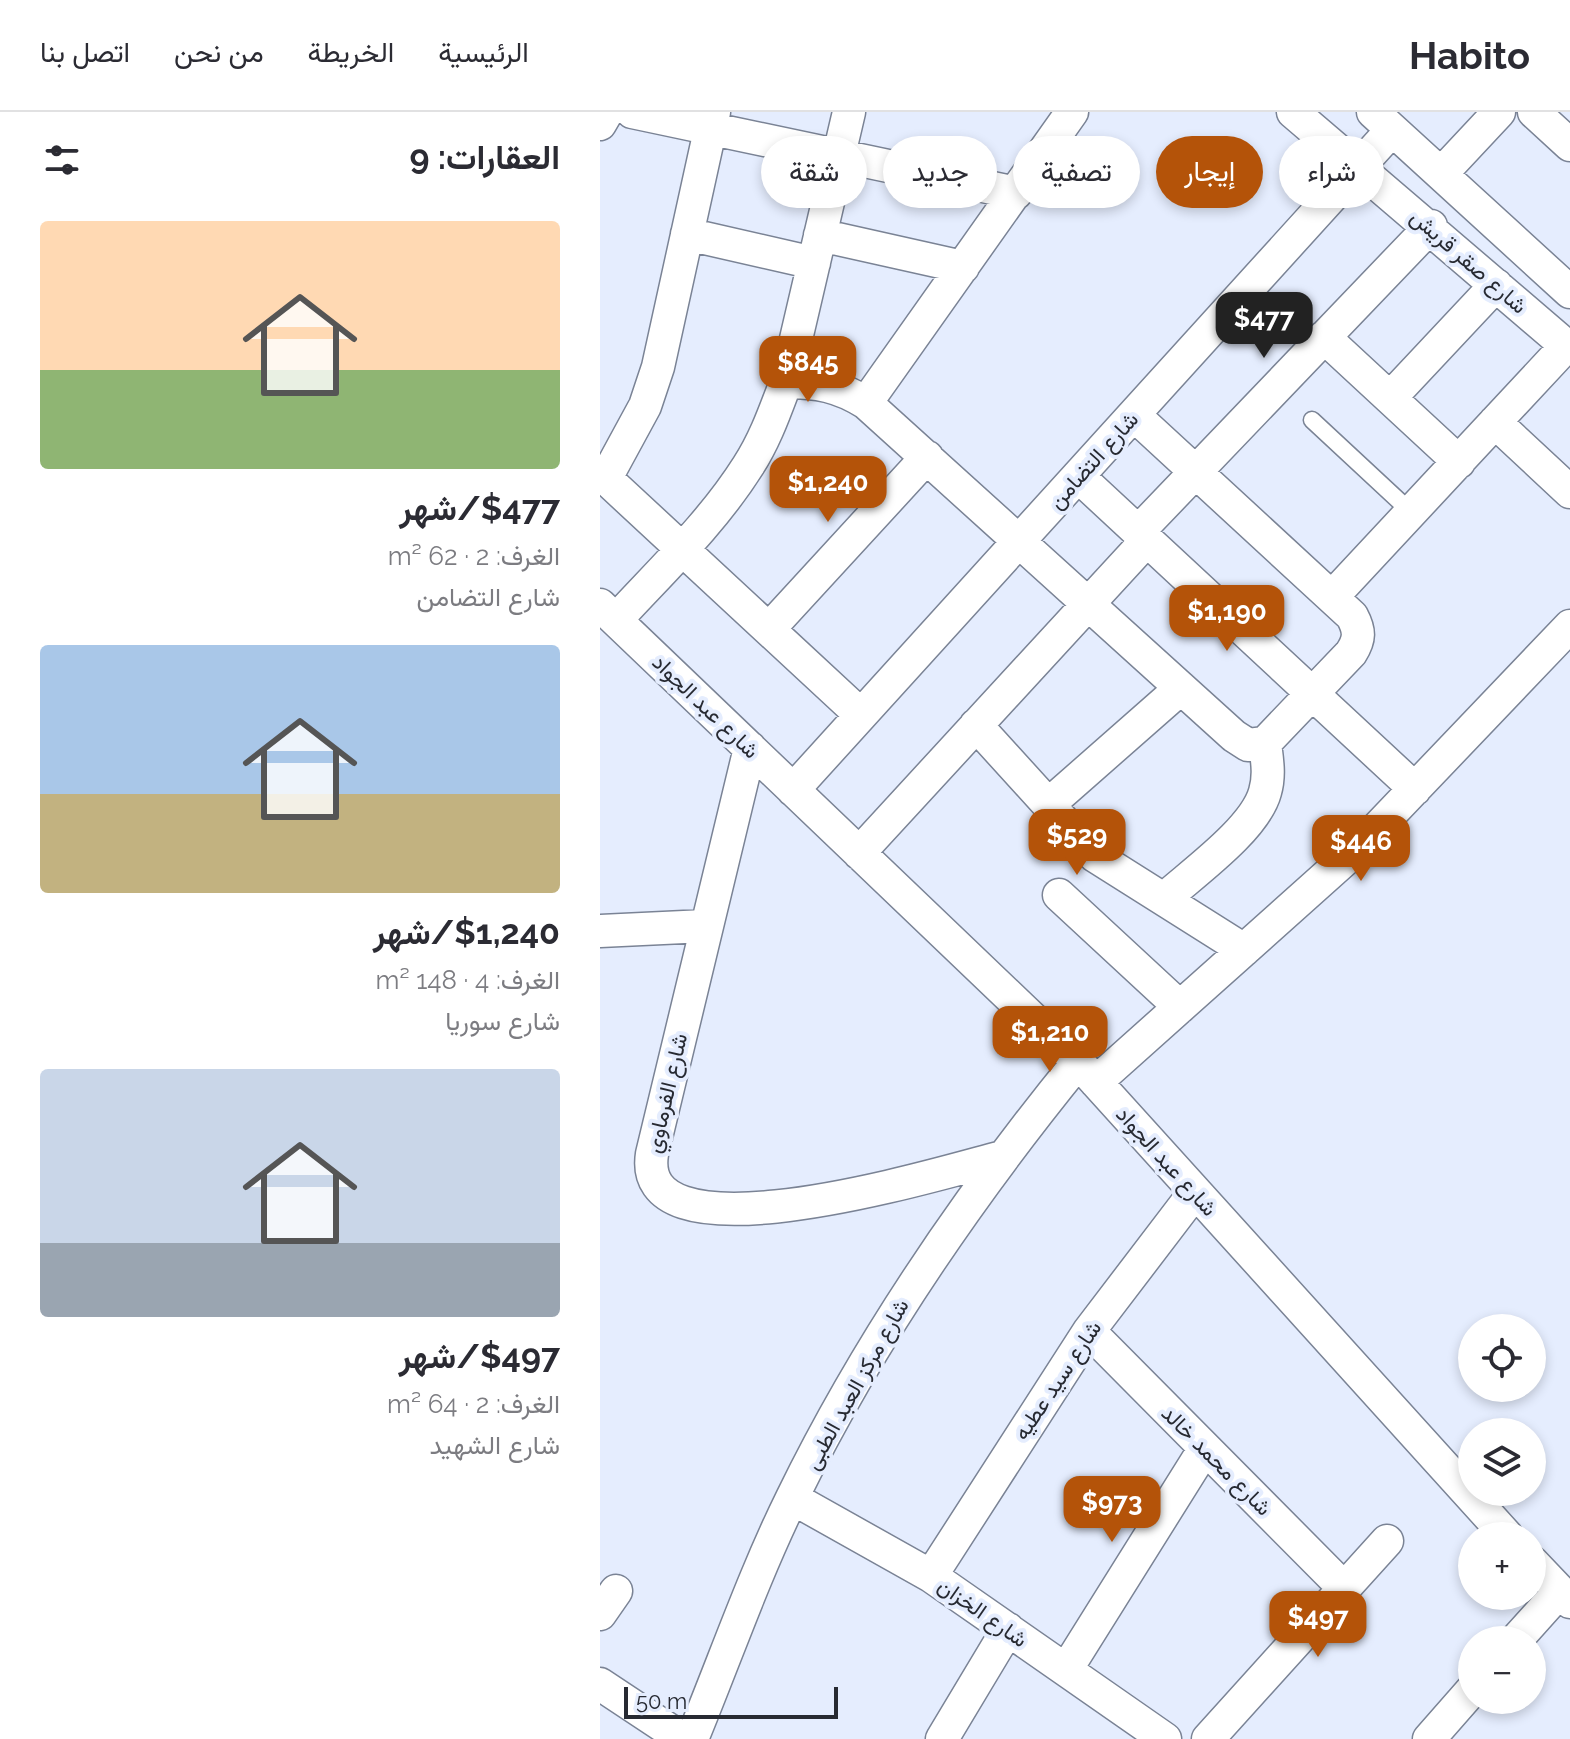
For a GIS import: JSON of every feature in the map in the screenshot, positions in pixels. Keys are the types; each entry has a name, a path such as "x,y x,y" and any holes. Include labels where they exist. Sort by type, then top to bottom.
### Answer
{"street":[{"path":"600,124 607,112"},
{"path":"632,112 712,120 770,136"},
{"path":"843,136 849,112"},
{"name":"شارع صقر قريش","path":"1293,112 1322,136"},
{"path":"1441,174 1499,112"},
{"path":"1534,112 1570,145"},
{"path":"1051,136 1065,113"},
{"name":"شارع صقر قريش","path":"1383,118 1570,292"},
{"name":"شارع التضامن","path":"1374,136 1383,118"},
{"path":"712,120 658,367 645,406 604,475 861,715"},
{"path":"867,161 1013,192"},
{"name":"شارع صقر قريش","path":"1384,187 1568,348"},
{"path":"866,403 1013,197"},
{"path":"608,613 682,547 749,466 770,425 786,382 827,208"},
{"name":"شارع التضامن","path":"793,790 1321,208"},
{"path":"859,853 1089,603 1196,471 1431,226"},
{"path":"687,234 963,267"},
{"path":"1390,398 1496,285"},
{"path":"1324,337 1459,462"},
{"path":"1332,597 1568,348"},
{"path":"786,382 817,382 845,390 866,403 1234,736 1248,745 1265,743 1359,642 1359,628 1352,616 1332,597 1134,415"},
{"path":"1495,422 1570,492"},
{"path":"769,629 927,457"},
{"path":"1078,476 1415,789"},
{"name":"شارع عبد الجواد","path":"608,613 1087,1072 1494,1522"},
{"name":"شارع مركز العبد الطبى","path":"692,1739 792,1498 886,1323 999,1158 1087,1072 1180,1007 1360,846 1570,626"},
{"path":"1048,805 1181,688"},
{"path":"976,725 1095,856 1244,950"},
{"path":"1164,899 1253,817 1265,794 1269,769 1265,743"},
{"name":"شارع الفرماوي","path":"750,748 652,1154 649,1170 655,1186 668,1196 726,1211 814,1204 999,1158"},
{"path":"1059,895 1180,1007"},
{"path":"600,931 705,926"},
{"name":"شارع سيد عطيه","path":"931,1576 1089,1331 1195,1192"},
{"name":"شارع محمد خالد","path":"1089,1331 1344,1588"},
{"path":"1066,1670 1205,1448"},
{"name":"شارع الخزان","path":"792,1498 931,1576 1165,1739"},
{"path":"1208,1739 1387,1541"},
{"path":"1532,1626 1565,1596 1546,1576"},
{"path":"942,1739 1008,1629"},
{"path":"600,1684 683,1739"},
{"path":"1429,1739 1458,1706"}],"lane":[{"path":"1312,420 1411,512"}]}
